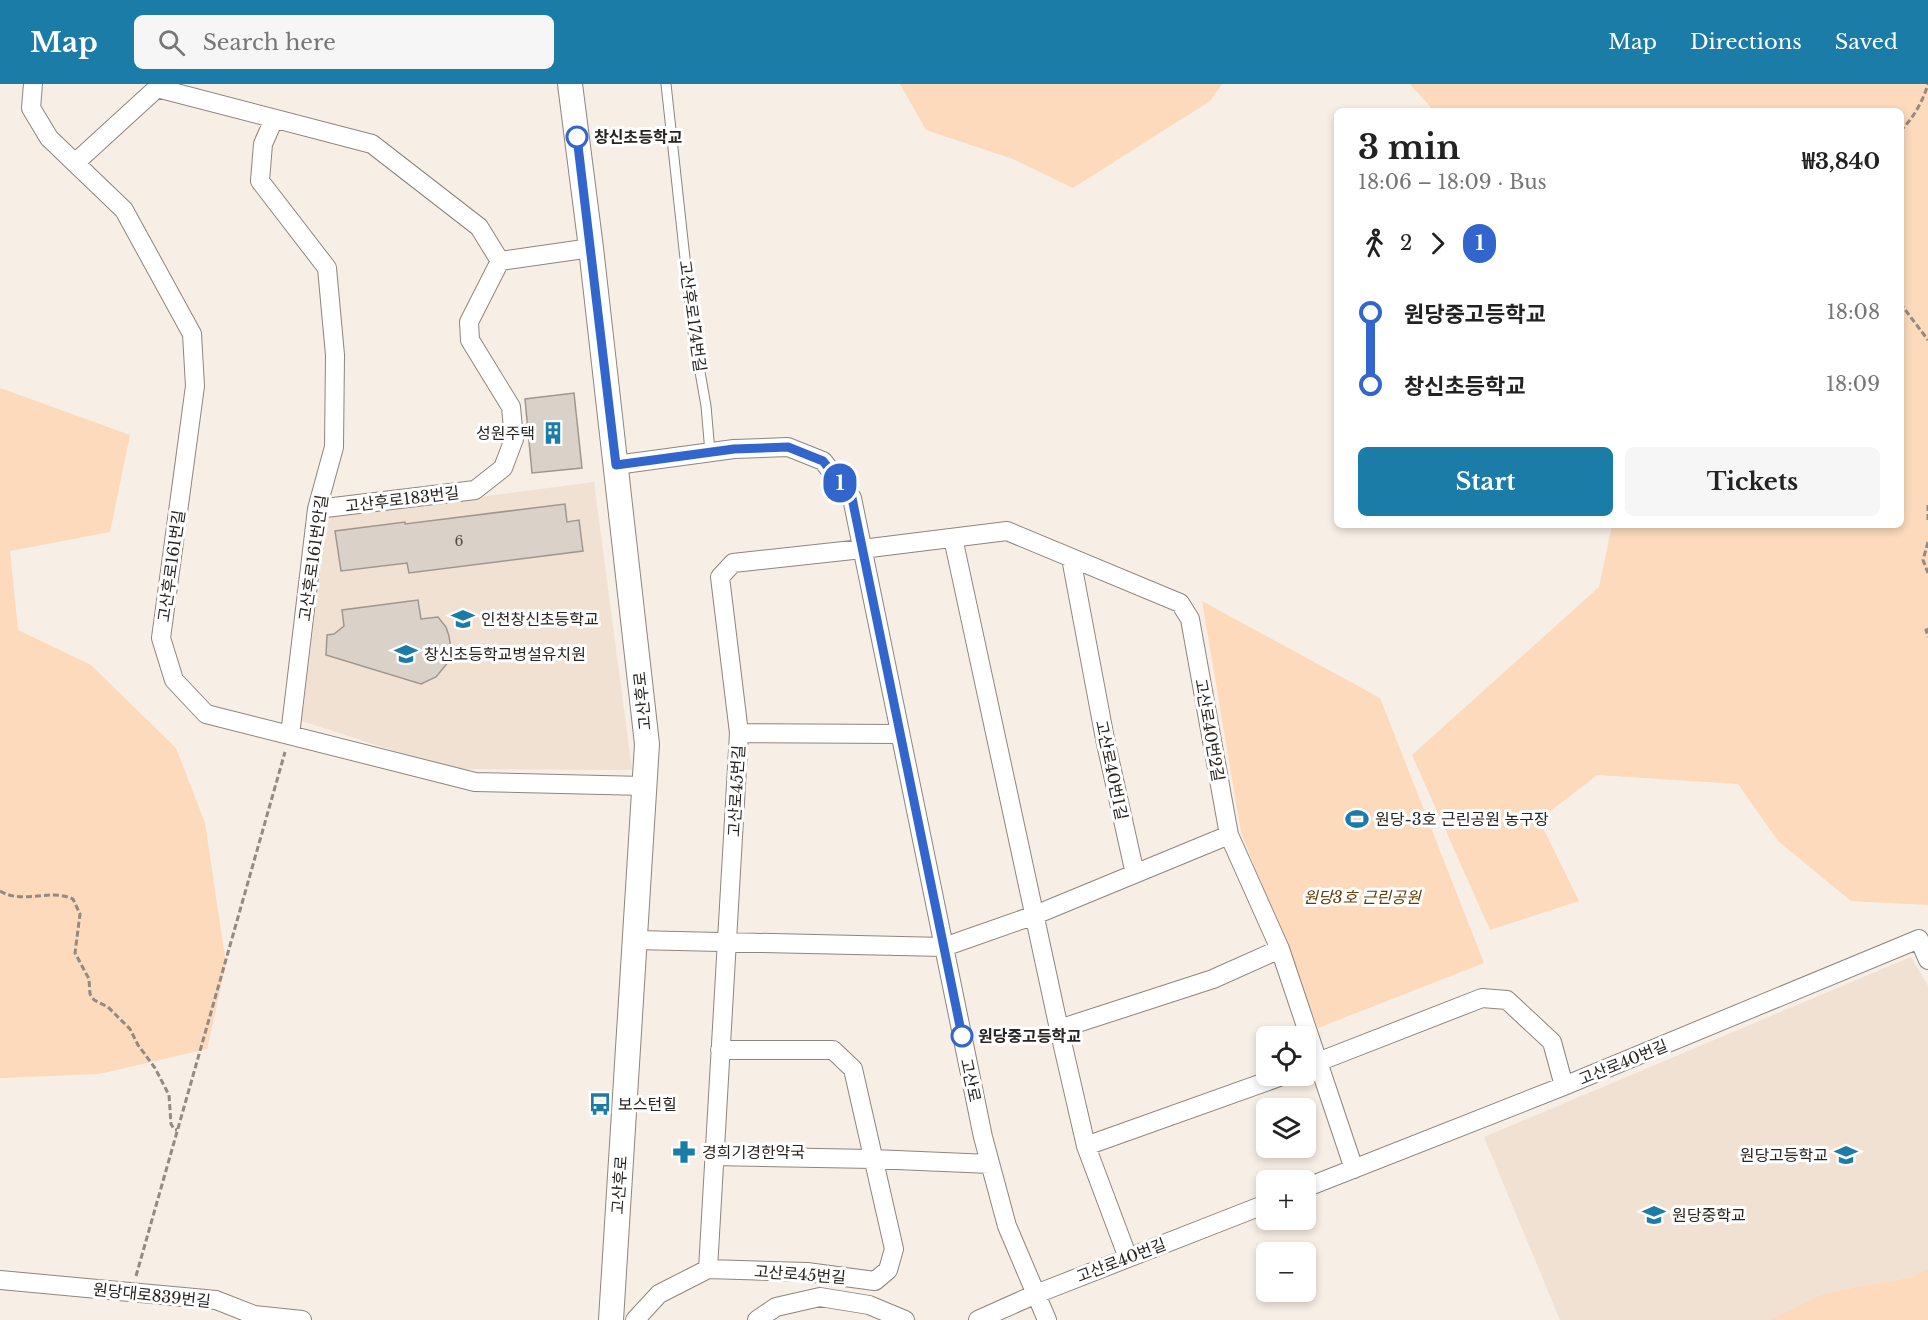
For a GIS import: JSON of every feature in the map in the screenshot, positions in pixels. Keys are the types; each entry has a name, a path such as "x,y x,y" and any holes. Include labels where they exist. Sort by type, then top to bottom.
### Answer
{"main road":[{"name":"고산후로","path":"570,84 591,248 647,744 611,1320"}],"street":[{"name":"고산후로161번길","path":"33,84 31,108 48,138 124,210 192,334 195,386 161,638 174,680 206,714 475,783 644,786"},
{"path":"75,163 157,88 372,144 479,227 500,261 591,248"},
{"name":"고산후로161번안길","path":"274,119 263,144 260,181 327,268 335,355 334,447 317,508 290,735"},
{"name":"고산후로183번길","path":"317,508 475,490 503,468 514,439 511,407 470,340 469,322 500,261"},
{"name":"고산로","path":"711,452 788,447 823,461 852,498 983,1137 1007,1226 1047,1320"},
{"path":"616,465 711,452"},
{"name":"고산로40번2길","path":"862,549 1007,531 1180,603 1190,619 1229,836 1280,949 1301,1026"},
{"path":"953,538 1086,1146 1128,1258"},
{"name":"고산로45번길","path":"720,1050 832,1050 853,1069 894,1249 888,1270 875,1281 807,1272 708,1269 720,1050 739,733 720,577 733,563 862,549"},
{"name":"고산로40번1길","path":"1071,558 1105,739 1135,874"},
{"path":"739,733 900,734"},
{"path":"635,939 944,947 1035,915 1229,836"},
{"name":"고산로40번길","path":"1316,1184 1564,1086 1919,939 1928,960"},
{"path":"1059,1029 1213,979 1280,949"},
{"path":"1316,1063 1482,998 1507,999 1552,1042 1564,1086"},
{"name":"고산로40번2길","path":"1316,1075 1354,1169"},
{"path":"1086,1146 1256,1085"},
{"path":"714,1156 873,1158 990,1164"},
{"name":"고산로40번길","path":"978,1320 1036,1294 1256,1208"},
{"path":"635,1320 659,1294 708,1269"},
{"name":"원당대로839번길","path":"0,1280 216,1300 254,1315 302,1320"},
{"path":"757,1320 776,1307 820,1297 869,1305 905,1320"}],"lane":[{"name":"고산후로174번길","path":"666,84 692,320 711,452"}],"path":[{"path":"1904,126 1921,102 1928,84"},
{"path":"1904,308 1928,340"},
{"path":"1928,505 1928,521"},
{"path":"1928,542 1923,560 1928,573"},
{"path":"1928,629 1926,630 1928,637"},
{"path":"131,1292 290,735"},
{"path":"0,891 20,898 57,894 73,899 80,914 75,953 89,979 90,994 94,1000 108,1006 130,1029 138,1045 155,1068 169,1095 171,1124 177,1131"}],"shaded area":[{"name":"인천창신초등학교","path":"594,482 632,770 450,769 302,721 327,517"},
{"path":"1911,957 1928,986 1928,1269 1911,1277 1825,1293 1769,1320 1560,1320 1484,1137"}],"green space":[{"path":"900,84 1222,84 1210,101 1073,188 1013,159 926,130"},
{"path":"1410,84 1928,84 1928,905 1851,901 1778,841 1738,784 1597,775 1539,820 1579,901 1490,930 1412,755 1599,587 1611,528 1904,528 1904,108 1431,108"},
{"path":"0,388 130,435 110,532 10,551 18,630 91,665 176,748 205,823 226,964 207,1049 99,1074 0,1078"},
{"name":"원당3호 근린공원","path":"1202,601 1380,698 1484,963 1318,1028 1241,832"},
{"path":"1928,1269 1928,1320 1769,1320 1825,1293 1911,1277"}],"building":[{"name":"성원주택","path":"574,393 582,468 532,473 525,399"},
{"path":"565,504 567,522 579,520 583,551 409,573 407,563 341,571 335,531"},
{"path":"418,600 421,619 438,617 446,627 449,636 450,660 436,677 421,684 326,655 327,635 334,634 344,626 342,610"}],"bus line":[{"name":"1","path":"577,137 616,465 734,449 788,447 823,461 852,498 962,1036"}],"place":[{"name":"창신초등학교","path":"577,137"},
{"name":"성원주택","path":"553,433"},
{"name":"인천창신초등학교","path":"463,619"},
{"name":"창신초등학교병설유치원","path":"406,654"},
{"name":"원당-3호 근린공원 농구장","path":"1357,819"},
{"name":"원당중고등학교","path":"962,1036"},
{"name":"보스턴힐","path":"600,1104"},
{"name":"경희기경한약국","path":"684,1152"},
{"name":"원당고등학교","path":"1846,1155"},
{"name":"원당중학교","path":"1654,1215"}]}
